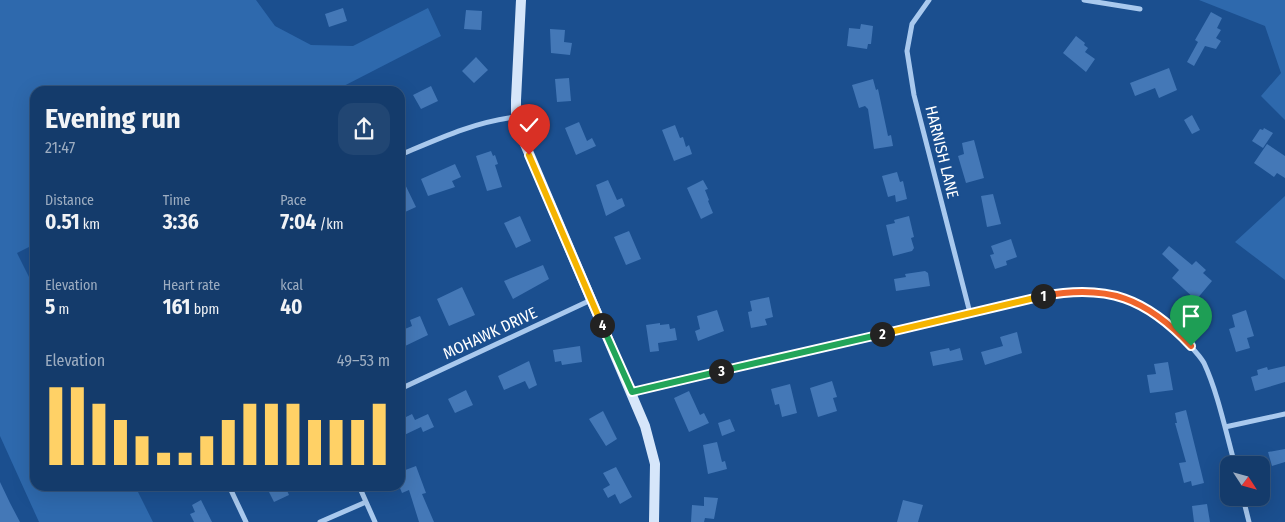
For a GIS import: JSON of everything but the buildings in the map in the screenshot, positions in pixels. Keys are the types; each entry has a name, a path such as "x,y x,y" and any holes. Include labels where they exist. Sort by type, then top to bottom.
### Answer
{"street":[{"path":"521,0 516,72 516,116 529,155 632,392 652,449 656,485 654,522"},
{"name":"HARNISH LANE","path":"930,0 912,24 907,51 914,95 970,313"},
{"path":"1084,0 1140,9"},
{"path":"405,153 482,122 516,116"},
{"path":"632,392 1072,291 1111,294 1154,312 1174,328 1204,362 1225,427 1232,456"},
{"name":"MOHAWK DRIVE","path":"405,387 591,300"},
{"path":"1225,427 1285,414"},
{"path":"231,491 246,522"},
{"path":"361,491 375,522"},
{"path":"320,522 366,502"},
{"path":"1245,506 1249,522"}],"shaded area":[{"path":"0,0 256,0 275,26 311,45 353,46 428,8 441,36 344,86 30,86 30,246 17,253 30,279 30,491 138,491 153,522 39,522 0,436"},
{"path":"1199,0 1285,0 1285,120 1261,96 1281,73 1265,26"},
{"path":"1285,196 1285,280 1235,242"}],"route":[{"path":"529,155 632,392 1025,299 1072,291 1111,294 1131,301 1154,312 1174,328 1191,346"}]}
